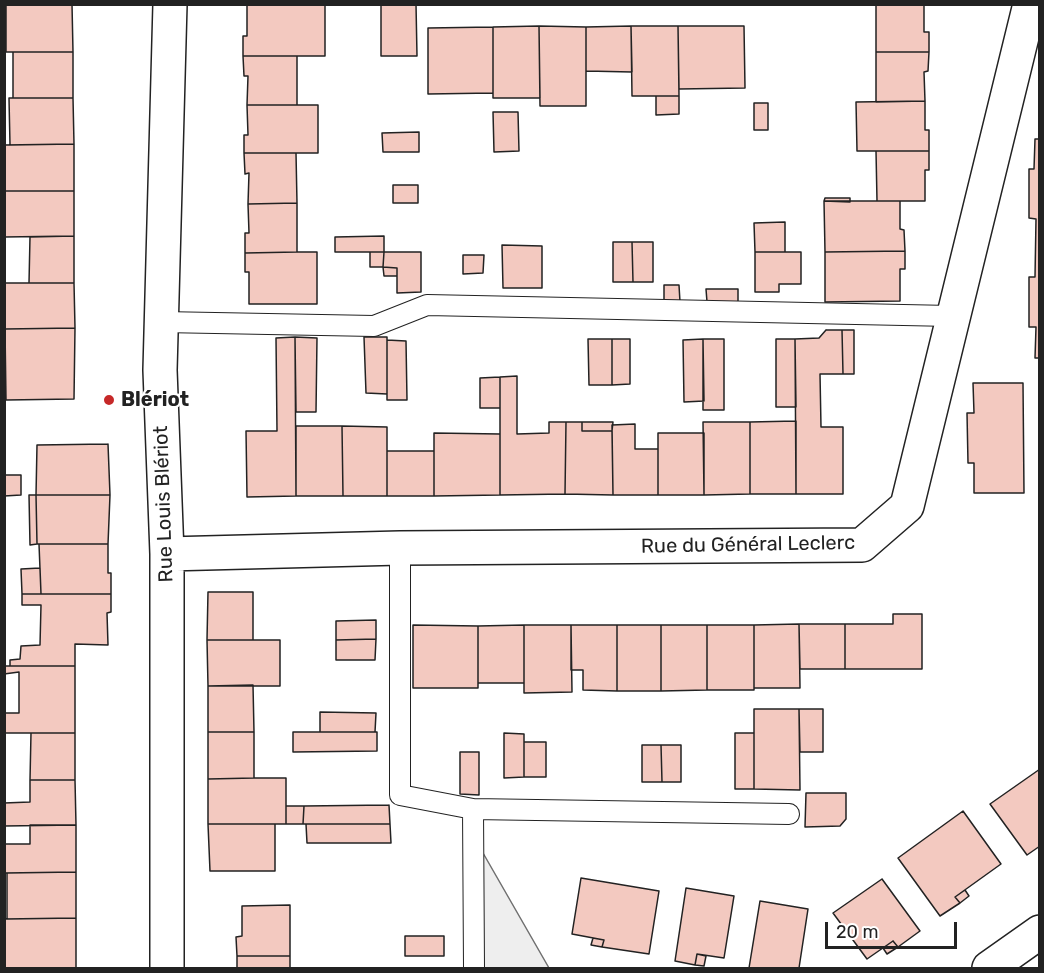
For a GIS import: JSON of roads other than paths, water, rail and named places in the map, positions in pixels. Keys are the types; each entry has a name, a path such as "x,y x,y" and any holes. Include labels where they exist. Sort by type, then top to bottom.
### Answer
{"street":[{"name":"Rue Louis Blériot","path":"167,969 167,554 160,413 170,4"},
{"name":"Rue du Général Leclerc","path":"167,554 400,548 862,545 907,506 951,316 1030,4"},
{"path":"989,969 1040,932"}],"lane":[{"path":"162,322 374,326 427,305 951,316"},
{"path":"400,548 399,795 472,809 789,814"},
{"path":"472,809 474,969"}],"place":[{"name":"Blériot","path":"109,400"}]}
